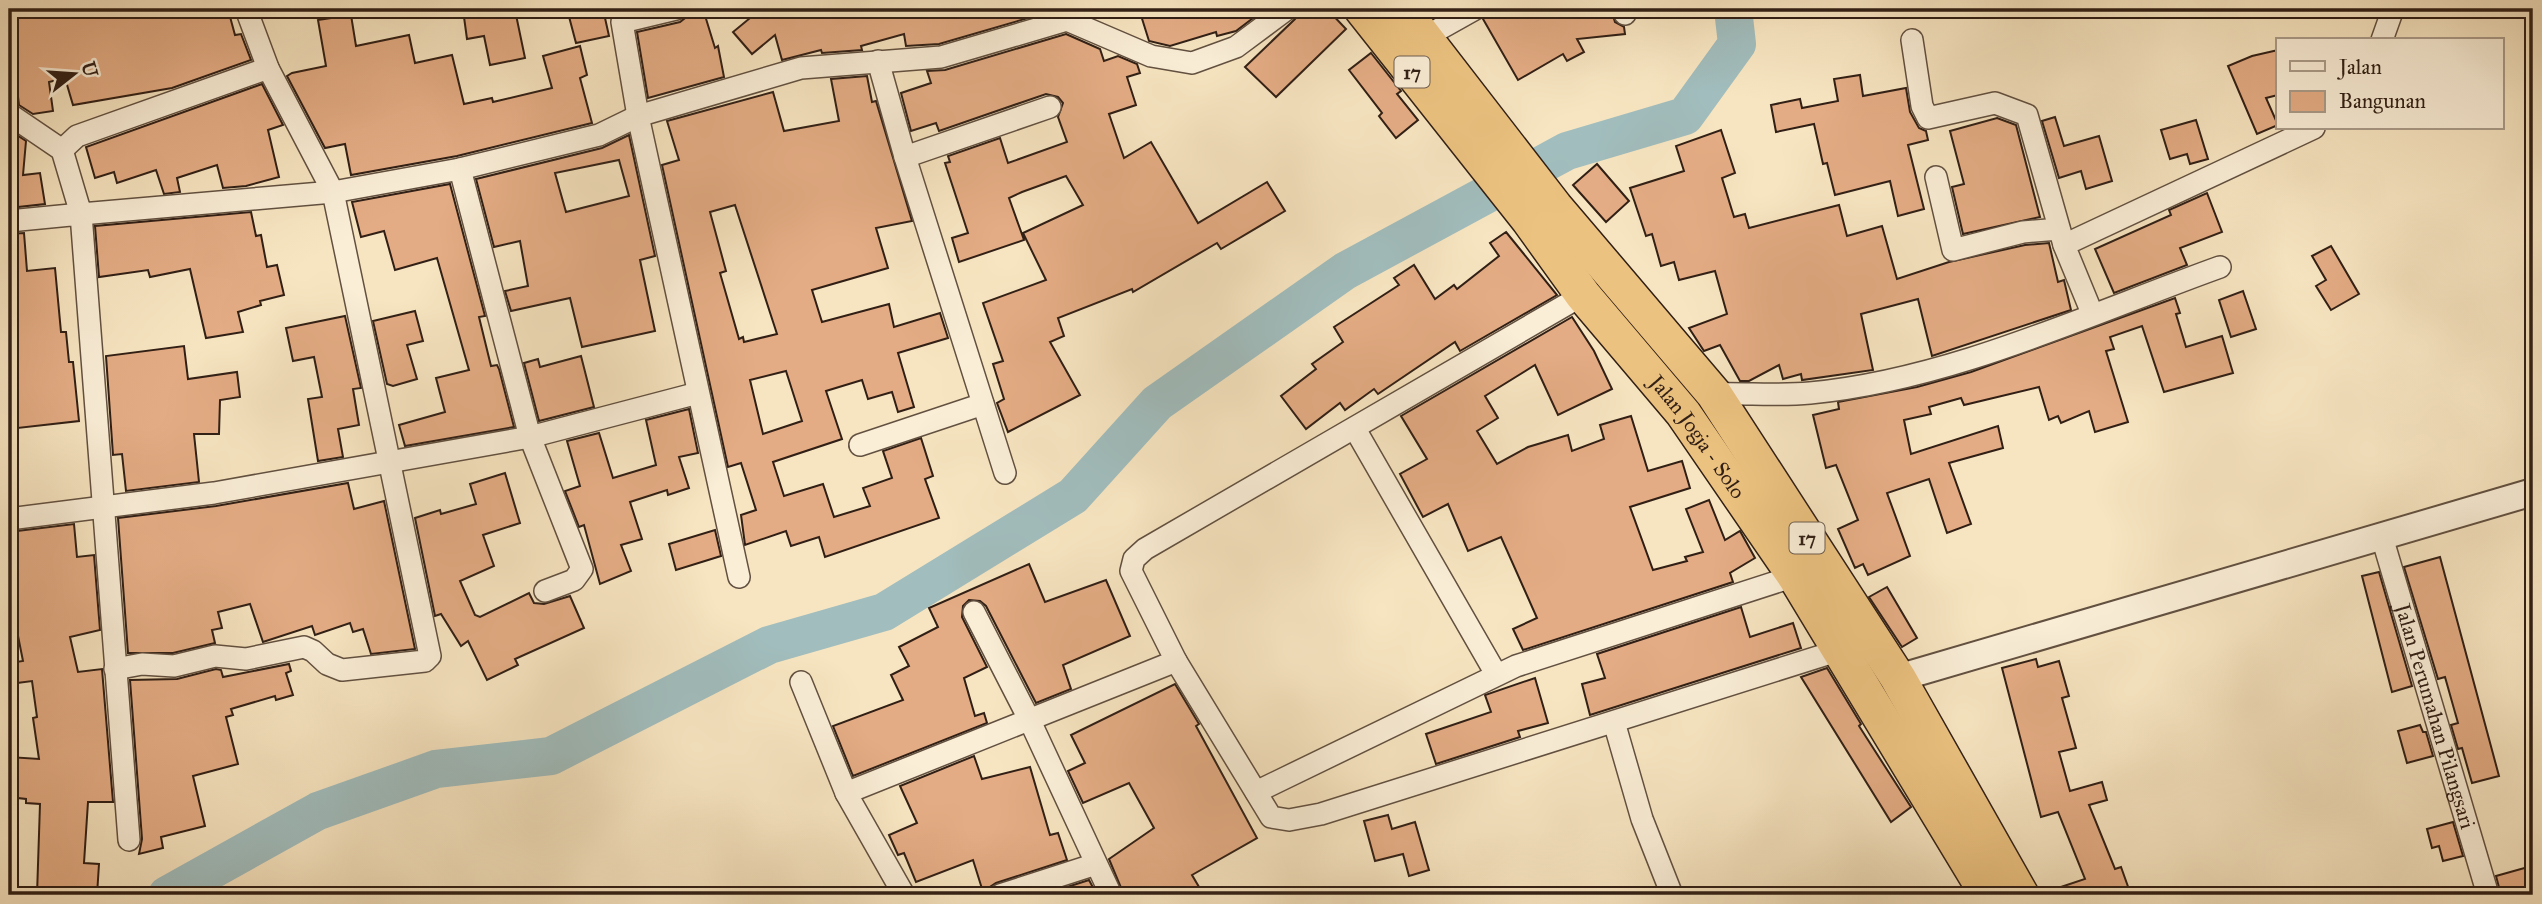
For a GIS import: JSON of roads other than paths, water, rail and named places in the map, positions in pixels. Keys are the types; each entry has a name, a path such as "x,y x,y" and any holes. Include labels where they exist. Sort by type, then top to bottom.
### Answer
{"highway":[{"name":"Jalan Jogja - Solo","path":"1362,9 1474,127 1542,213 1714,394 1898,678 1995,895"},
{"name":"Jalan Jogja - Solo","path":"1402,9 1425,37 1474,127"},
{"name":"Jalan Jogja - Solo","path":"1542,213 1583,295 1684,412 1795,576 1995,895"}],"street":[{"path":"115,669 142,664 174,666 215,656 246,659 304,647 313,651 327,664 342,670 425,661 430,656 333,192 268,68 246,9"},
{"path":"676,9 623,16 638,116 739,577"},
{"path":"9,221 333,192 460,169 599,135 638,116 801,68 941,57 1064,14 1152,56 1192,63 1236,47 1287,9"},
{"path":"1425,37 1475,9"},
{"path":"2383,38 2393,9"},
{"path":"1912,40 1922,106 1928,118 1995,103 2027,115 2061,237 2092,313"},
{"path":"878,61 905,158 1004,473"},
{"path":"62,150 77,135 268,68"},
{"path":"905,158 1050,107"},
{"path":"9,114 62,150 81,214 129,840"},
{"path":"1936,177 1953,250 2023,232 2061,237 2310,130"},
{"path":"460,169 530,437 582,569 574,580 545,592"},
{"path":"1714,394 1810,393 1882,381 2014,343 2220,267"},
{"path":"1583,295 1145,549 1134,559 1131,571 1176,661 1271,817 1289,820 1321,814 1840,650"},
{"path":"9,519 214,493 530,437 698,393"},
{"path":"860,445 983,404"},
{"path":"1355,429 1496,674"},
{"path":"1898,678 2533,492"},
{"name":"Jalan Perumahan Pilangsari","path":"2382,537 2488,895"},
{"path":"1256,792 1496,674 1795,576"},
{"path":"974,612 1030,721 1111,895"},
{"path":"846,793 1176,661"},
{"path":"801,682 846,793 904,895"},
{"path":"1614,722 1642,819 1672,895"},
{"path":"1000,895 1096,864"}],"waterway":[{"path":"167,895 318,811 436,769 551,756 769,645 884,612 1073,496 1157,403 1345,271 1567,151 1685,116 1737,44 1733,9"}]}
